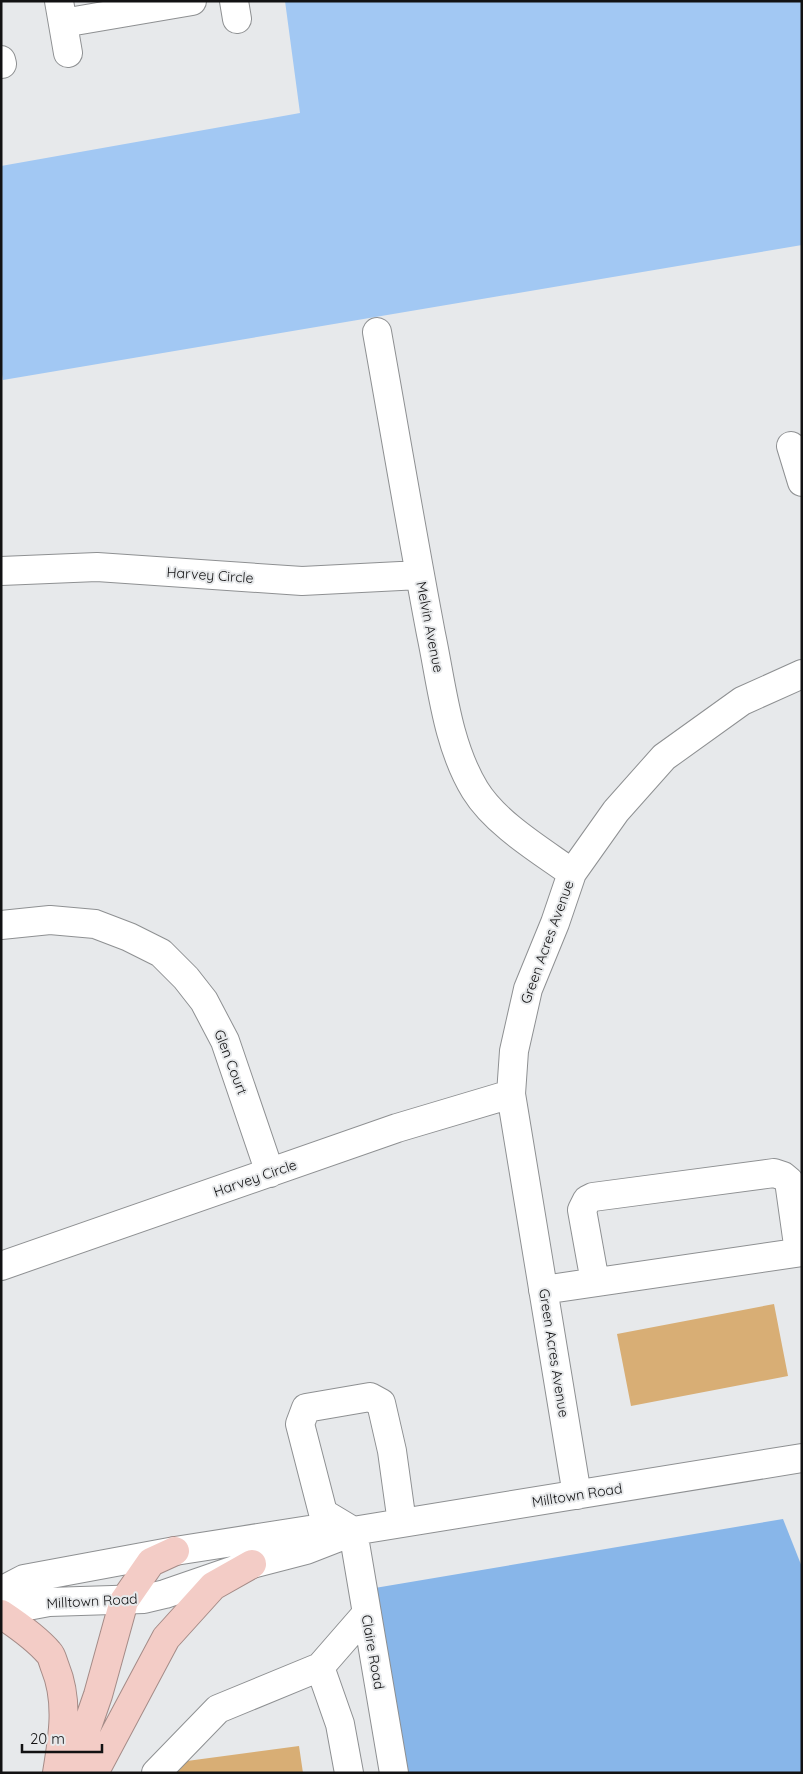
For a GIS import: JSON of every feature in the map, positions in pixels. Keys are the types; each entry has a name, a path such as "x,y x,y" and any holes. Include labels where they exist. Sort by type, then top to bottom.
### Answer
{"highway":[{"path":"64,1773 79,1750 98,1695 124,1601 151,1562 175,1551"},
{"path":"94,1773 166,1638 212,1586 252,1564"},
{"path":"1,1614 13,1621 50,1654 60,1679 64,1699 63,1737 57,1773"}],"street":[{"path":"68,53 61,12 192,1"},
{"name":"Melvin Avenue","path":"377,332 420,575 448,718 459,760 475,792 500,820 572,873"},
{"path":"791,446 802,482"},
{"name":"Harvey Circle","path":"1,571 97,567 302,581 420,575"},
{"name":"Green Acres Avenue","path":"577,1495 511,1094 514,1051 528,989 555,924 572,873 616,811 664,757 742,701 802,674"},
{"name":"Glen Court","path":"1,925 50,920 95,924 129,937 161,953 186,978 204,1001 226,1041 270,1173"},
{"name":"Harvey Circle","path":"1,1266 397,1128 511,1094"},
{"path":"543,1290 801,1252 789,1181 783,1176 774,1173 593,1197 587,1200 582,1210 595,1282"},
{"path":"353,1531 323,1513 300,1424 306,1408 370,1397 381,1403 392,1451 402,1523"},
{"name":"Milltown Road","path":"1,1591 24,1579 175,1551 309,1530 353,1531 802,1458"},
{"name":"Milltown Road","path":"1,1602 33,1605 66,1601 144,1599 165,1594 252,1564 306,1550 353,1531"},
{"name":"Claire Road","path":"353,1531 394,1773"},
{"path":"156,1773 218,1709 320,1667 366,1613"},
{"path":"320,1667 340,1724 349,1773"}],"shaded area":[{"path":"285,1 802,1 802,245 3,380 1,369 1,166 300,113"},
{"path":"783,1519 802,1567 802,1773 396,1773 357,1591"}],"building":[{"path":"774,1304 788,1376 631,1406 617,1334"},
{"path":"299,1746 303,1773 173,1773 172,1763"}]}
